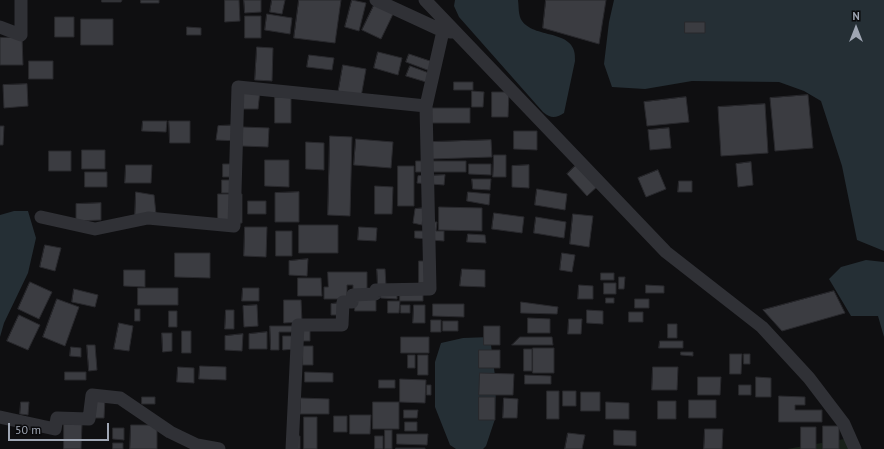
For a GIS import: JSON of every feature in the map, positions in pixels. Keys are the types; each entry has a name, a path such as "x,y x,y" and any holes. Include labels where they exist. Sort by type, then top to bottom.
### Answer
{"street":[{"path":"0,27 20,35 21,0"},
{"path":"376,0 443,31 457,32"},
{"path":"425,0 666,252 762,327 813,384 844,424 855,449"},
{"path":"292,449 298,325 342,325 343,302 352,302 353,295 375,294 376,290 388,289 430,289 426,106 443,31"},
{"path":"41,217 95,228 148,218 234,226 238,87 426,106"},
{"path":"0,417 55,429 57,418 89,419 92,395 120,398 170,432 197,445 219,449"}],"shaded area":[{"path":"455,0 518,0 519,14 522,21 528,27 563,39 570,44 574,51 575,61 564,113 554,117 543,112 459,17 454,6"},
{"path":"614,0 884,0 884,251 857,240 842,166 821,101 804,91 779,82 692,81 645,89 612,87 604,64 609,22"},
{"path":"14,211 28,211 36,238 28,273 4,323 0,337 0,215"},
{"path":"866,260 884,262 884,337 878,316 851,316 829,279 841,267"},
{"path":"490,337 496,384 495,419 486,446 483,449 456,449 450,445 435,407 435,362 441,343 463,338"},
{"path":"850,438 854,449 787,449"}],"building":[{"path":"102,0 122,0 121,2 102,2"},
{"path":"141,0 159,0 159,3 141,3"},
{"path":"225,0 239,0 240,21 225,22"},
{"path":"244,0 261,0 261,12 245,13"},
{"path":"272,0 285,0 282,14 270,12"},
{"path":"299,0 341,0 335,43 294,38"},
{"path":"352,0 366,3 359,31 345,27"},
{"path":"546,0 606,0 599,44 543,28"},
{"path":"376,1 395,10 381,39 362,30"},
{"path":"267,14 292,18 290,34 265,30"},
{"path":"245,16 261,16 261,38 245,38"},
{"path":"55,17 74,17 74,37 55,37"},
{"path":"81,19 113,19 113,45 81,45"},
{"path":"685,22 705,22 705,33 685,33"},
{"path":"187,27 201,28 201,35 187,35"},
{"path":"22,37 23,65 0,65 0,38"},
{"path":"257,47 273,48 272,81 255,80"},
{"path":"378,52 402,58 398,75 374,68"},
{"path":"409,54 433,62 430,71 406,62"},
{"path":"309,55 334,58 332,70 307,67"},
{"path":"29,61 53,61 53,79 29,79"},
{"path":"343,65 366,69 361,97 338,94"},
{"path":"410,66 429,73 426,82 406,76"},
{"path":"454,82 473,82 473,90 454,90"},
{"path":"27,84 28,106 4,108 3,85"},
{"path":"242,91 260,91 258,109 239,109"},
{"path":"472,91 484,92 483,107 472,107"},
{"path":"492,92 509,92 508,117 492,117"},
{"path":"808,95 813,148 775,151 770,98"},
{"path":"275,97 291,97 291,123 275,123"},
{"path":"686,97 689,122 647,126 644,102"},
{"path":"765,104 768,153 721,156 718,107"},
{"path":"432,108 470,108 470,123 432,123"},
{"path":"143,121 167,121 166,132 142,131"},
{"path":"169,121 190,121 190,143 170,143"},
{"path":"239,125 239,141 216,140 218,126"},
{"path":"0,126 4,126 3,145 0,145"},
{"path":"243,127 269,128 268,147 242,146"},
{"path":"669,128 671,148 650,150 648,130"},
{"path":"514,131 537,131 537,150 514,149"},
{"path":"330,136 352,137 350,216 328,215"},
{"path":"356,139 393,142 391,168 354,165"},
{"path":"491,140 492,157 432,159 431,142"},
{"path":"306,142 324,143 324,170 306,169"},
{"path":"82,150 105,150 105,169 82,169"},
{"path":"49,151 71,151 71,171 49,171"},
{"path":"494,155 506,155 506,177 493,177"},
{"path":"265,160 289,160 289,187 265,186"},
{"path":"416,161 466,161 466,172 416,172"},
{"path":"751,162 753,185 738,187 736,164"},
{"path":"578,163 599,185 587,196 567,174"},
{"path":"223,164 241,164 241,177 223,177"},
{"path":"469,164 491,164 491,175 469,174"},
{"path":"126,165 152,165 151,183 125,183"},
{"path":"529,165 529,188 512,187 512,166"},
{"path":"398,166 414,166 414,206 398,206"},
{"path":"658,170 666,189 646,197 638,178"},
{"path":"85,172 107,172 107,187 85,187"},
{"path":"445,175 444,185 417,183 418,176"},
{"path":"472,179 491,179 490,190 473,189"},
{"path":"222,180 240,180 240,193 222,193"},
{"path":"679,181 692,181 692,192 678,192"},
{"path":"375,186 393,187 392,214 375,214"},
{"path":"537,189 567,194 565,210 535,205"},
{"path":"136,192 154,195 156,214 135,216"},
{"path":"299,192 299,222 275,222 275,193"},
{"path":"468,192 490,194 489,205 467,201"},
{"path":"218,194 242,194 242,223 218,223"},
{"path":"248,201 266,201 266,214 248,214"},
{"path":"101,203 101,220 76,221 76,204"},
{"path":"439,207 482,208 482,231 439,230"},
{"path":"424,208 422,225 413,223 415,209"},
{"path":"494,213 524,217 522,233 492,229"},
{"path":"573,214 593,216 589,247 570,244"},
{"path":"536,217 566,222 564,238 534,233"},
{"path":"431,222 437,222 436,231 444,231 444,241 430,240"},
{"path":"299,225 338,225 338,253 299,253"},
{"path":"245,227 267,227 266,257 244,256"},
{"path":"359,227 377,228 376,241 358,240"},
{"path":"276,231 292,231 292,256 276,256"},
{"path":"415,231 427,231 427,239 415,238"},
{"path":"468,234 485,235 486,243 467,242"},
{"path":"45,245 61,248 55,271 40,267"},
{"path":"175,253 210,253 210,278 175,277"},
{"path":"562,253 575,255 572,272 560,270"},
{"path":"308,259 307,276 289,275 289,261"},
{"path":"419,261 435,261 435,283 419,283"},
{"path":"377,269 385,269 386,286 378,287"},
{"path":"462,269 485,270 485,287 460,286"},
{"path":"124,270 145,270 145,287 124,286"},
{"path":"328,272 367,272 367,292 353,292 353,285 347,285 347,299 324,299 324,287 328,287"},
{"path":"601,273 614,273 614,280 601,280"},
{"path":"619,277 625,277 624,289 619,289"},
{"path":"298,278 321,278 322,296 298,296"},
{"path":"30,282 52,292 39,319 18,309"},
{"path":"604,283 616,283 616,294 604,294"},
{"path":"579,285 593,286 593,299 578,299"},
{"path":"646,285 664,286 664,293 646,293"},
{"path":"138,288 178,288 178,305 138,305"},
{"path":"243,288 259,288 259,301 242,301"},
{"path":"74,289 98,295 95,307 72,302"},
{"path":"834,291 845,313 782,331 763,310"},
{"path":"381,292 397,292 397,299 381,298"},
{"path":"400,293 423,293 423,301 400,301"},
{"path":"355,298 376,298 376,311 355,311"},
{"path":"606,298 614,298 614,303 606,303"},
{"path":"57,299 79,307 65,346 43,337"},
{"path":"635,299 649,299 649,308 635,308"},
{"path":"284,300 301,300 302,322 284,323"},
{"path":"388,301 400,301 399,313 388,313"},
{"path":"521,302 558,307 557,314 521,313"},
{"path":"339,303 340,315 331,315 331,304"},
{"path":"433,304 464,304 464,317 433,316"},
{"path":"257,305 258,326 244,327 243,306"},
{"path":"401,305 410,305 410,313 401,313"},
{"path":"414,305 425,305 425,323 413,323"},
{"path":"135,309 140,309 140,321 135,321"},
{"path":"226,310 234,310 234,329 225,329"},
{"path":"587,310 603,311 603,324 587,323"},
{"path":"169,311 177,311 177,327 169,327"},
{"path":"629,312 643,312 643,322 629,322"},
{"path":"19,315 40,325 28,350 7,341"},
{"path":"528,318 550,319 550,333 528,333"},
{"path":"569,319 582,319 581,334 568,334"},
{"path":"431,320 441,320 441,332 431,332"},
{"path":"443,321 458,321 458,331 443,331"},
{"path":"119,323 133,326 129,351 114,349"},
{"path":"668,324 677,324 677,338 668,338"},
{"path":"270,326 295,326 296,332 279,332 279,350 271,350"},
{"path":"484,326 500,326 500,345 484,345"},
{"path":"302,328 310,328 310,341 302,341"},
{"path":"182,331 191,331 191,353 182,353"},
{"path":"267,332 267,349 249,349 249,334"},
{"path":"162,333 172,333 172,351 163,352"},
{"path":"243,334 242,351 225,350 225,336"},
{"path":"283,336 296,336 296,349 283,350"},
{"path":"401,337 429,337 429,353 401,353"},
{"path":"520,337 552,337 553,345 512,345"},
{"path":"660,341 683,341 683,348 659,348"},
{"path":"87,345 95,345 97,370 89,371"},
{"path":"303,346 313,346 313,365 303,365"},
{"path":"71,347 81,348 81,357 70,356"},
{"path":"533,348 554,348 554,373 533,373"},
{"path":"524,349 532,349 532,371 524,371"},
{"path":"479,350 500,350 500,368 479,368"},
{"path":"681,352 693,352 693,356 681,355"},
{"path":"730,354 742,354 741,374 730,374"},
{"path":"744,354 750,354 750,364 744,364"},
{"path":"408,355 415,355 415,368 408,368"},
{"path":"418,355 428,355 428,375 418,375"},
{"path":"200,366 226,367 226,380 199,379"},
{"path":"178,367 194,368 194,383 177,382"},
{"path":"653,367 678,367 677,390 652,390"},
{"path":"65,372 86,372 86,380 65,380"},
{"path":"305,372 333,373 333,382 305,382"},
{"path":"480,373 514,374 513,395 479,395"},
{"path":"525,375 551,376 551,384 525,384"},
{"path":"698,377 721,377 720,395 698,395"},
{"path":"756,377 771,378 771,397 756,397"},
{"path":"400,379 426,380 425,403 400,402"},
{"path":"379,380 395,380 395,388 379,388"},
{"path":"427,385 431,385 431,395 427,395"},
{"path":"739,385 751,385 751,395 739,395"},
{"path":"547,391 559,391 559,419 547,419"},
{"path":"563,391 576,391 576,406 563,406"},
{"path":"581,392 600,392 600,411 581,411"},
{"path":"779,396 805,397 805,405 795,405 795,410 822,410 822,422 779,422"},
{"path":"142,397 155,397 155,404 142,404"},
{"path":"479,397 495,397 495,420 479,420"},
{"path":"95,398 105,398 104,418 94,418"},
{"path":"301,398 329,399 329,414 300,414"},
{"path":"504,398 518,399 517,418 503,418"},
{"path":"689,400 716,400 716,418 689,418"},
{"path":"658,401 676,401 676,419 658,419"},
{"path":"21,402 29,402 28,415 20,414"},
{"path":"373,402 399,402 399,429 373,429"},
{"path":"606,402 629,403 629,419 606,419"},
{"path":"404,410 418,410 417,418 404,418"},
{"path":"350,415 371,415 370,434 350,434"},
{"path":"334,416 347,416 347,432 334,432"},
{"path":"304,417 317,417 317,449 304,449"},
{"path":"405,422 417,422 417,431 405,431"},
{"path":"64,424 82,424 81,449 64,449"},
{"path":"131,425 157,425 157,449 130,449"},
{"path":"823,426 839,426 839,449 823,449"},
{"path":"801,427 816,427 816,449 801,449"},
{"path":"113,428 124,428 124,440 113,439"},
{"path":"705,429 723,429 722,449 704,449"},
{"path":"385,430 392,430 392,449 385,449"},
{"path":"614,430 636,431 636,446 614,445"},
{"path":"568,433 585,435 582,449 565,449"},
{"path":"397,434 428,434 427,445 397,444"},
{"path":"295,436 300,436 300,449 295,449"},
{"path":"375,436 383,436 383,449 375,449"},
{"path":"113,443 123,443 123,449 113,449"},
{"path":"425,448 425,449 396,449"}]}
